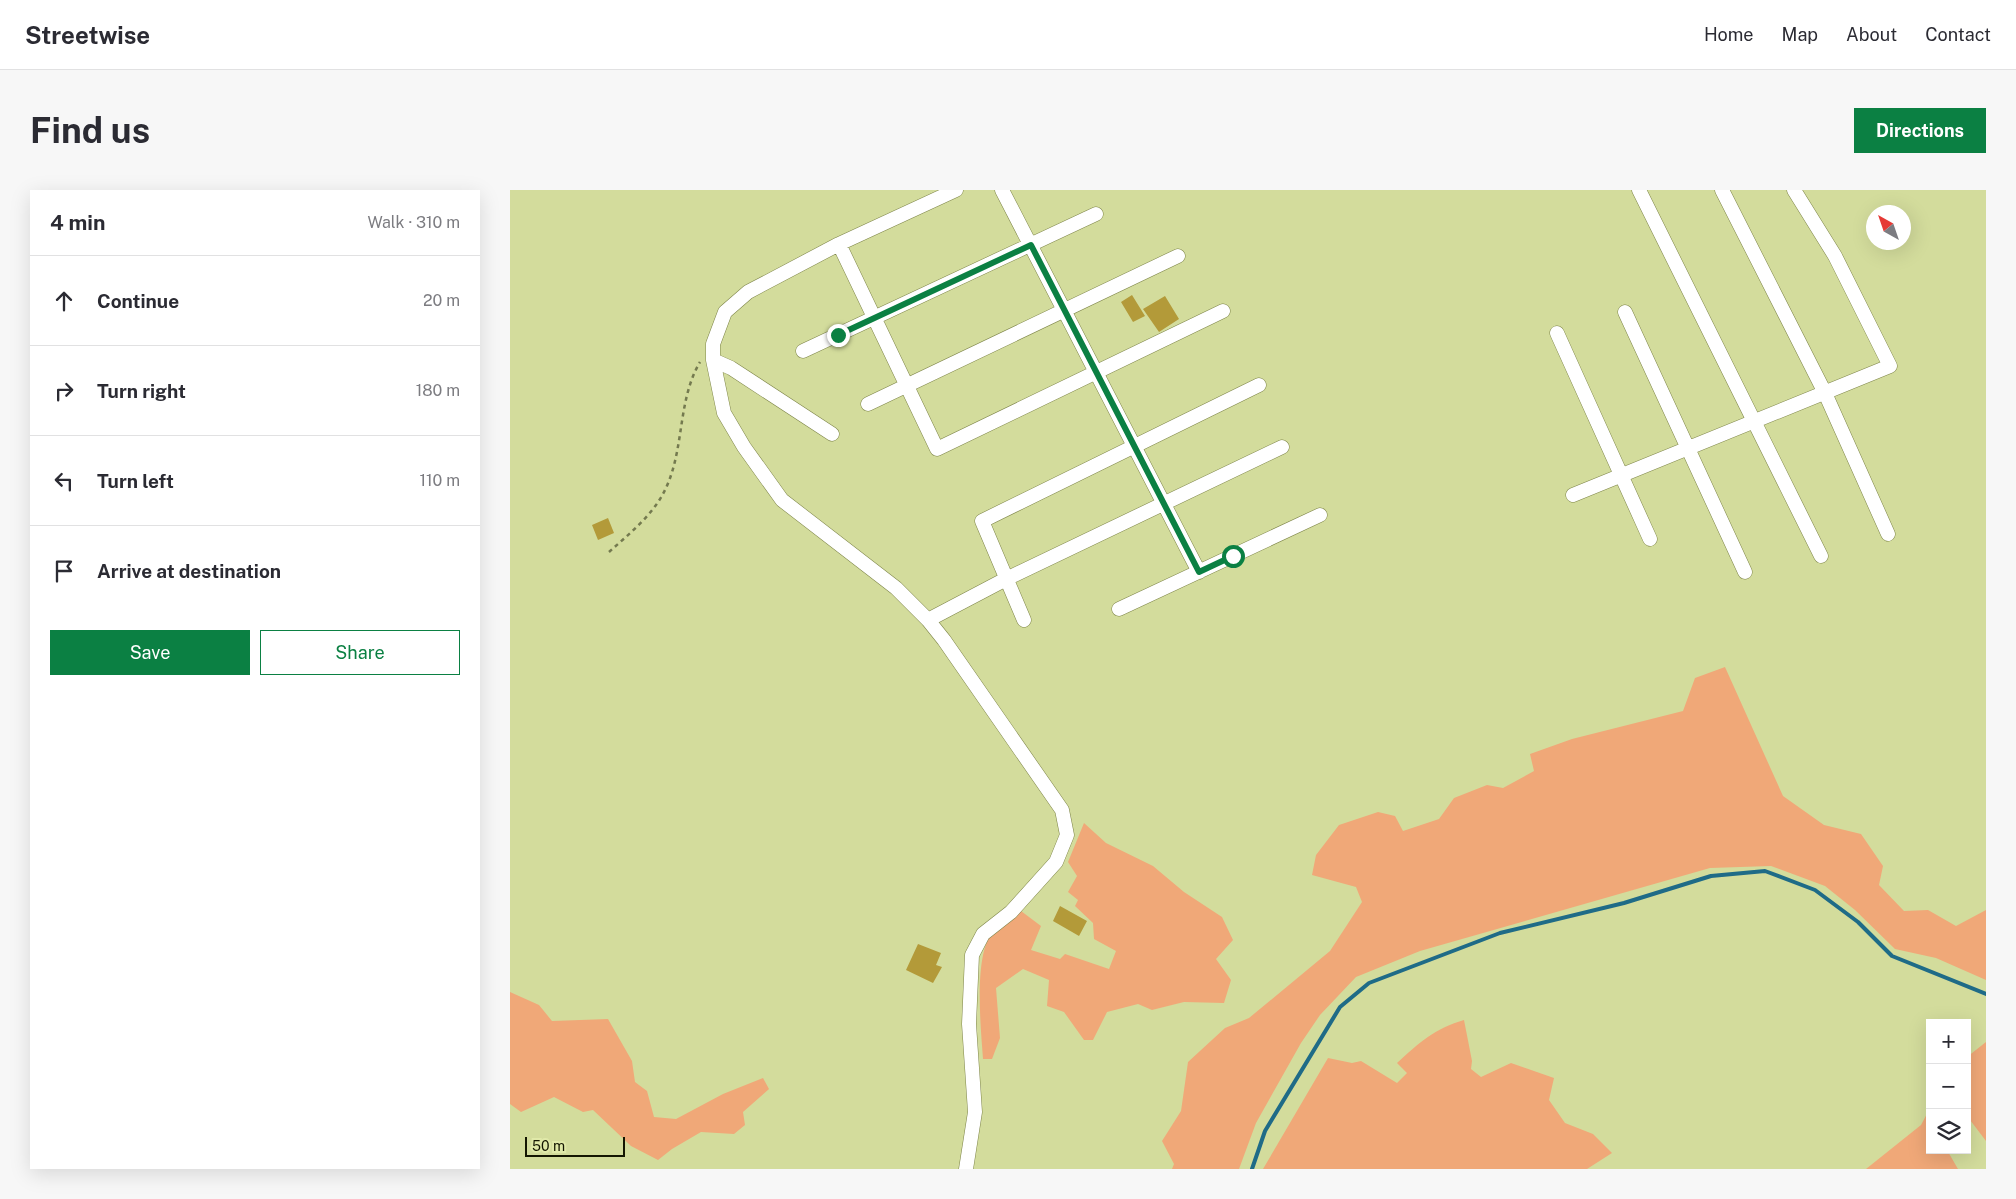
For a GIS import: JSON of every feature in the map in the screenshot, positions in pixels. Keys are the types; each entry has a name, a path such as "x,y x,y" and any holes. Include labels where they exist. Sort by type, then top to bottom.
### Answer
{"street":[{"path":"956,190 839,244 748,292 725,312 712,344 713,360 724,413 744,447 782,500 896,588 928,620 944,640 1062,810 1067,834 1056,862 1011,912 983,934 972,955 969,1024 975,1112 966,1169"},
{"path":"1002,190 1199,572"},
{"path":"1639,190 1822,556"},
{"path":"1722,190 1825,393 1888,534"},
{"path":"1573,496 1890,366 1835,256 1794,190"},
{"path":"803,351 1096,214"},
{"path":"839,244 937,449 1223,311"},
{"path":"868,404 1178,256"},
{"path":"1625,312 1744,572"},
{"path":"1557,333 1650,539"},
{"path":"713,360 732,368 832,434"},
{"path":"1024,620 982,521 1258,385"},
{"path":"928,620 1006,579 1282,447"},
{"path":"1119,609 1320,515"}],"path":[{"path":"609,552 656,505 665,489 673,466 690,380 712,344"}],"shaded area":[{"path":"1725,667 1783,796 1824,825 1861,834 1883,866 1879,885 1904,911 1928,910 1956,926 1986,910 1986,980 1936,958 1895,949 1855,910 1825,886 1771,866 1710,868 1420,951 1356,977 1320,1015 1301,1043 1256,1123 1239,1169 1172,1169 1174,1164 1162,1141 1181,1111 1188,1062 1225,1028 1249,1018 1330,951 1362,902 1356,887 1312,875 1316,855 1339,825 1378,812 1395,816 1403,831 1439,819 1454,798 1487,785 1503,788 1534,771 1530,754 1572,739 1683,711 1695,678"},
{"path":"1084,823 1106,843 1153,866 1184,892 1222,917 1233,940 1216,959 1231,980 1224,1003 1184,1002 1152,1010 1138,1004 1107,1012 1093,1040 1084,1040 1064,1012 1047,1006 1049,980 1023,969 996,988 1000,1038 992,1059 983,1059 980,993 983,957 987,942 993,931 1003,923 1021,911 1041,926 1031,950 1060,959 1065,954 1109,969 1116,951 1094,939 1093,923 1075,906 1078,900 1068,892 1077,876 1068,862"},
{"path":"510,992 539,1005 552,1021 608,1019 632,1061 635,1082 647,1091 654,1117 676,1119 723,1094 763,1078 769,1089 743,1112 745,1125 734,1134 701,1132 672,1149 658,1160 631,1146 593,1110 583,1112 554,1097 521,1112 510,1104"},
{"path":"1464,1020 1472,1061 1471,1069 1481,1077 1511,1063 1554,1078 1549,1100 1565,1123 1593,1134 1612,1153 1587,1169 1263,1169 1328,1058 1352,1063 1361,1061 1397,1083 1407,1073 1397,1063 1428,1037"},
{"path":"1986,1042 1986,1141 1971,1121 1971,1054"},
{"path":"1926,1116 1926,1154 1949,1154 1958,1169 1866,1169 1921,1125"}],"building":[{"path":"1132,295 1145,316 1133,322 1121,302"},
{"path":"1165,296 1179,319 1159,332 1143,309"},
{"path":"608,518 614,533 598,540 592,525"},
{"path":"1060,906 1087,921 1079,936 1053,921"},
{"path":"918,944 941,953 936,965 942,967 933,983 906,970"}],"waterway":[{"path":"1252,1169 1265,1131 1340,1007 1369,983 1500,933 1624,903 1711,876 1765,871 1815,890 1858,922 1892,956 1986,994"}],"route":[{"path":"838,335 1031,245 1199,572 1233,556"}]}
